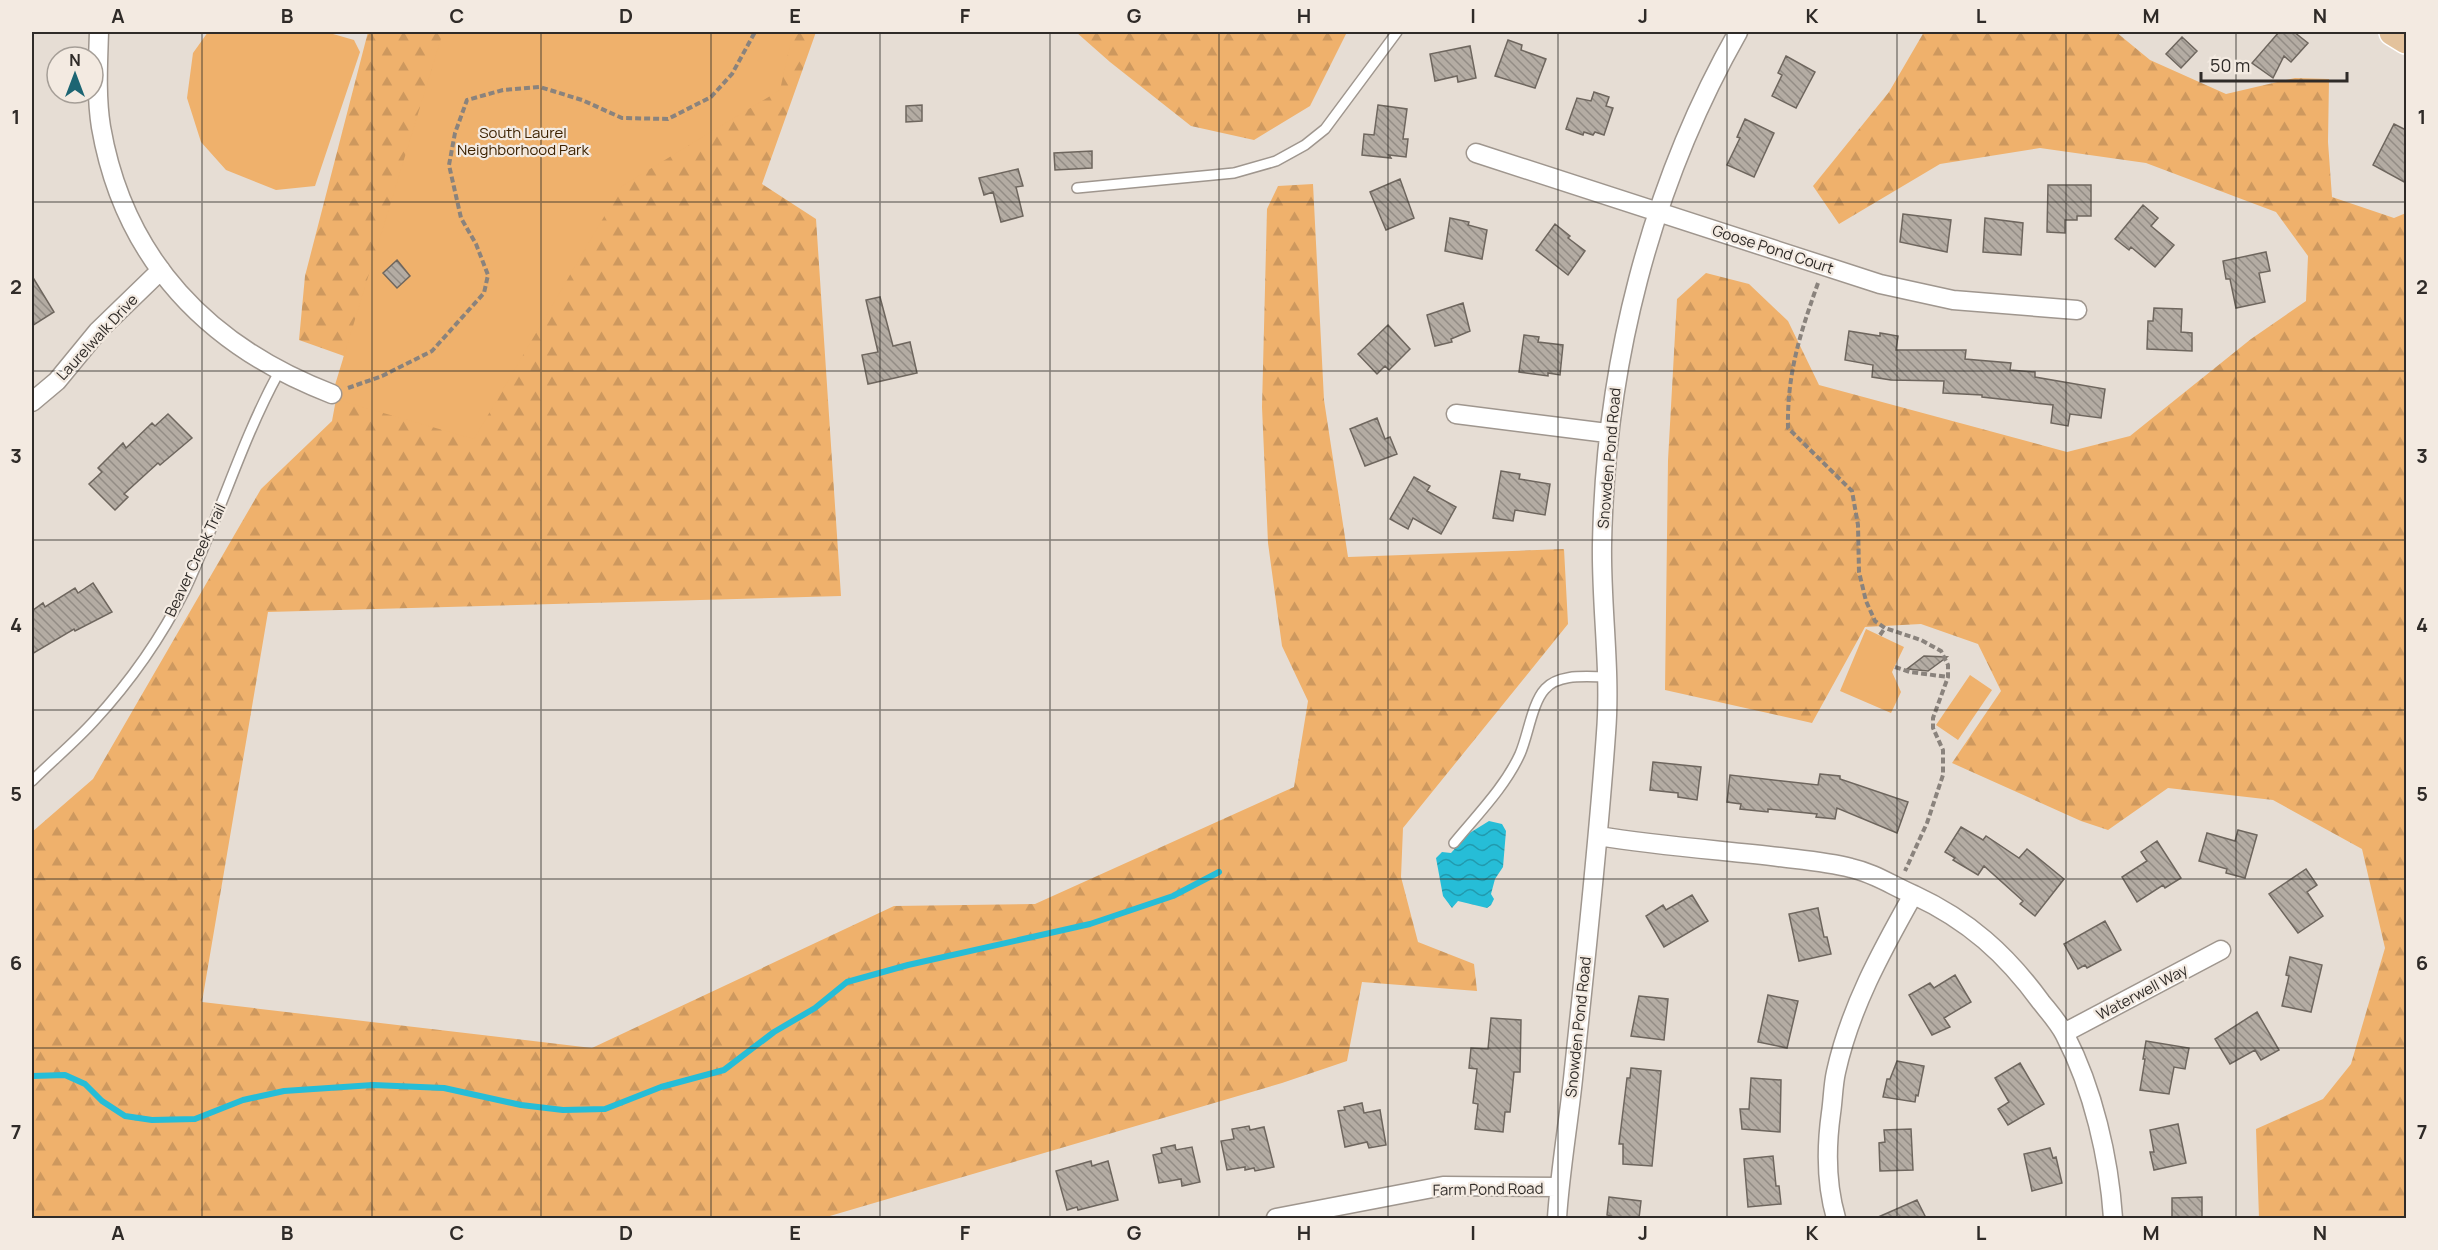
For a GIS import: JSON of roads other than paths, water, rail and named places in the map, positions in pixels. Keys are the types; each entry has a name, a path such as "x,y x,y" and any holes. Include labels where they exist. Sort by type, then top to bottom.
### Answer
{"main road":[{"path":"2393,32 2406,40"}],"street":[{"path":"99,32 98,95 101,126 109,160 130,218 143,245 161,270 210,326 240,349 279,372 332,394"},
{"name":"Snowden Pond Road","path":"1557,1218 1599,836 1607,729 1602,547 1608,434 1624,338 1659,212 1701,103 1738,32"},
{"name":"Goose Pond Court","path":"1476,153 1880,284 1953,300 2077,310"},
{"name":"Laurelwalk Drive","path":"32,402 57,381 106,324 161,270"},
{"path":"1456,414 1608,434"},
{"path":"1599,836 1654,845 1820,862 1853,868 1936,904 1993,946 2019,972 2064,1033 2098,1127 2111,1189 2113,1218"},
{"path":"1836,1218 1828,1177 1827,1140 1835,1075 1842,1047 1862,992 1905,891"},
{"name":"Waterwell Way","path":"2064,1033 2220,950"},
{"name":"Farm Pond Road","path":"1276,1218 1443,1186 1559,1187"}],"lane":[{"path":"1077,188 1234,173 1276,161 1305,145 1325,129 1397,32"},
{"name":"Beaver Creek Trail","path":"32,781 93,722 122,689 184,592 259,408 279,372"},
{"path":"1454,843 1510,773 1520,754 1534,711 1545,689 1558,681 1572,678 1607,677"}],"water":[{"path":"1489,821 1502,824 1506,831 1503,867 1495,879 1491,894 1494,899 1487,908 1458,901 1452,908 1443,896 1436,858 1442,852 1451,853 1468,834"}],"waterway":[{"path":"32,1076 65,1075 85,1084 102,1101 125,1116 152,1120 195,1119 243,1100 284,1091 373,1085 444,1088 521,1105 563,1110 605,1109 661,1087 724,1070 774,1032 815,1008 847,982 908,965 1090,924 1173,896 1219,872"}],"park label":[{"name":"South Laurel Neighborhood Park","path":"523,140"}]}
